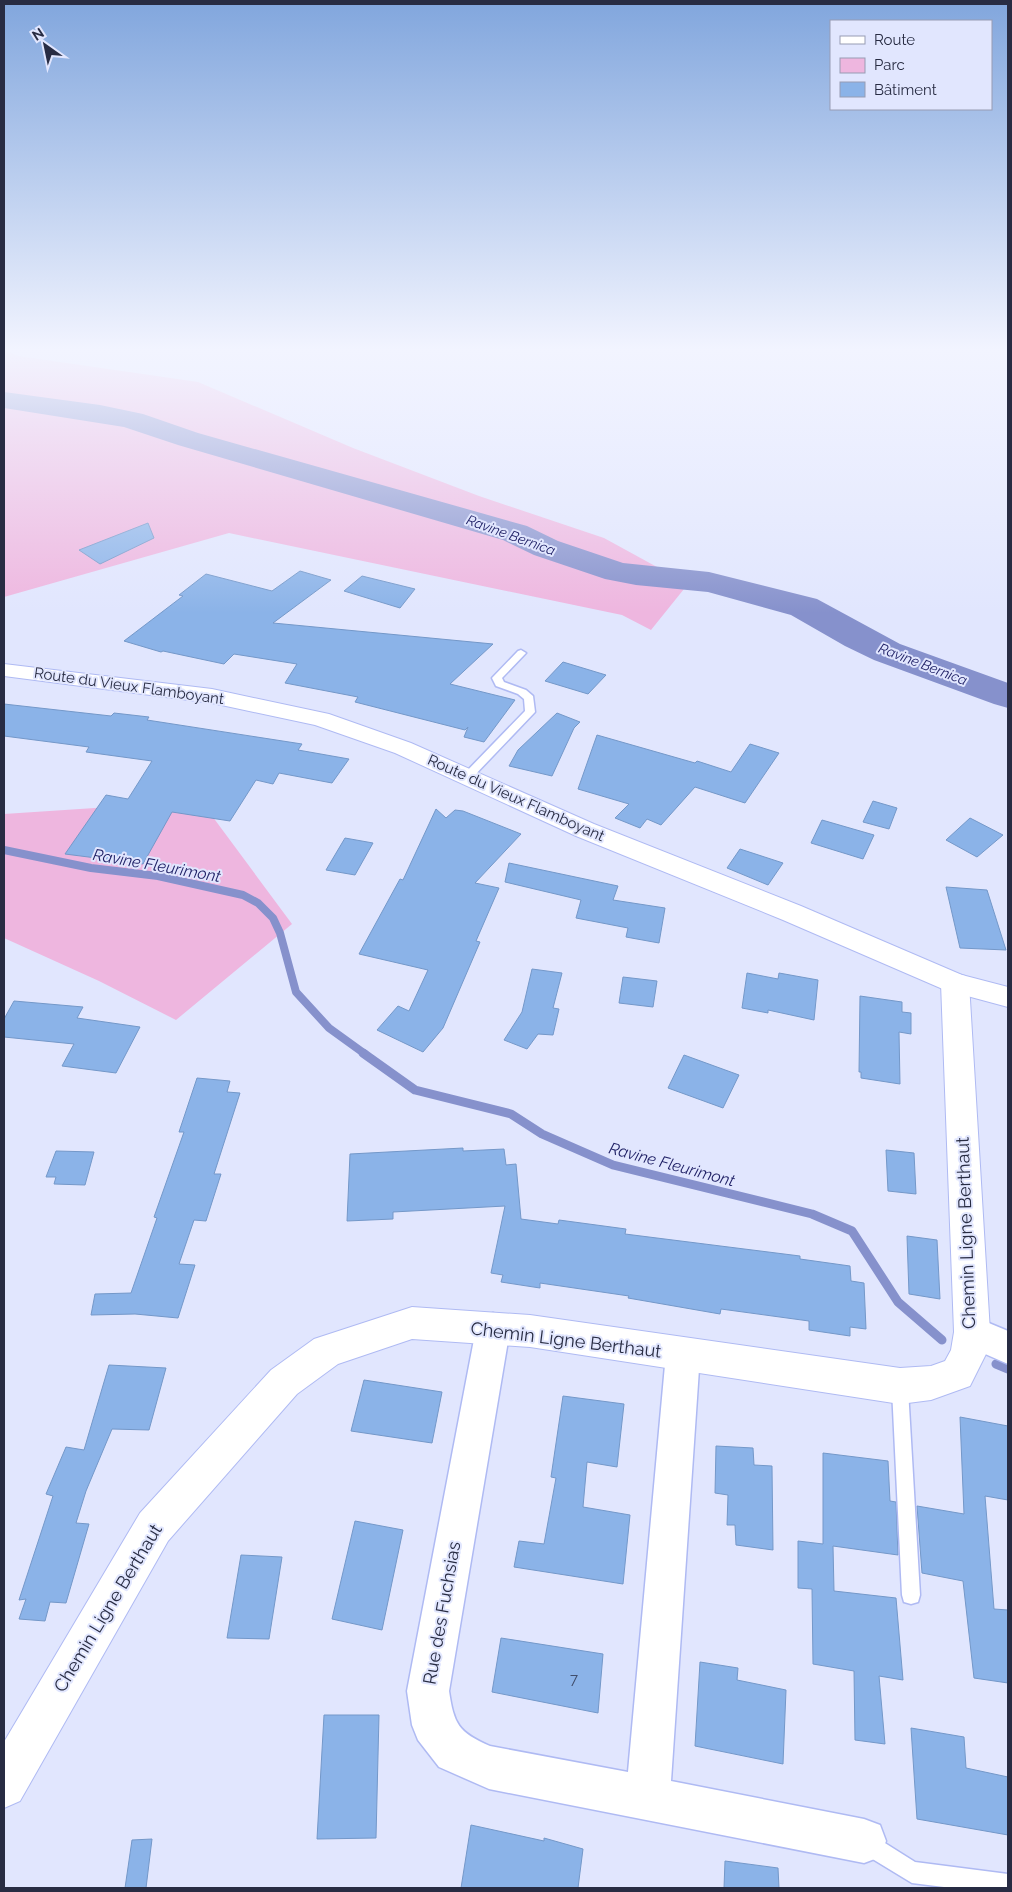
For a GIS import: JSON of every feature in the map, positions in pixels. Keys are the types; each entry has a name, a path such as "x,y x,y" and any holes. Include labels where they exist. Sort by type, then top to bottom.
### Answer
{"main road":[{"name":"Route du Vieux Flamboyant","path":"4,670 212,696 321,719 403,748 585,830 792,913 955,983 1008,997"},
{"name":"Chemin Ligne Berthaut","path":"4,1785 154,1527 284,1382 327,1351 412,1323 530,1331 900,1386 931,1383 957,1374 968,1354 972,1332 955,983"}],"street":[{"name":"Rue des Fuchsias","path":"493,1329 428,1691 433,1725 454,1752 489,1767 864,1841"},
{"path":"972,1332 1008,1348"},
{"path":"648,1798 683,1354"}],"lane":[{"path":"467,777 530,712 529,698 522,692 500,684 497,678 521,653"},
{"path":"900,1386 911,1595"},
{"path":"864,1841 912,1872 1008,1885"}],"green space":[{"path":"4,436 326,436 479,496 604,538 688,584 651,630 622,615 229,533 4,597"},
{"path":"201,801 292,924 176,1020 99,981 4,938 4,814"}],"building":[{"path":"148,523 154,538 100,564 79,550"},
{"path":"300,571 331,580 273,623 493,644 450,684 515,700 484,742 464,737 468,727 465,730 355,702 358,697 285,683 297,664 234,654 224,664 161,652 124,641 183,596 179,595 206,574 272,591"},
{"path":"362,576 415,589 400,608 344,591"},
{"path":"563,662 606,675 588,694 545,681"},
{"path":"4,704 111,716 114,713 149,717 147,720 302,744 298,750 349,759 332,783 279,773 273,784 256,780 230,821 172,812 143,864 65,854 106,795 128,799 152,761 86,752 89,747 4,736"},
{"path":"557,713 580,722 574,728 552,776 509,766 518,750"},
{"path":"597,735 695,763 697,761 731,772 750,744 779,753 745,803 695,787 661,825 647,819 640,828 615,818 629,804 578,789"},
{"path":"873,801 897,808 889,829 863,822"},
{"path":"436,809 446,818 455,810 463,811 521,834 475,883 499,888 476,941 480,942 443,1028 423,1052 377,1030 398,1006 409,1011 428,970 359,954 400,879 403,880"},
{"path":"970,818 1003,835 977,857 946,840"},
{"path":"822,820 874,835 863,859 811,843"},
{"path":"345,838 373,843 355,875 326,870"},
{"path":"740,849 783,863 768,885 727,868"},
{"path":"509,863 618,886 613,900 665,908 659,943 626,937 628,928 576,918 581,900 505,882"},
{"path":"946,887 987,890 1006,950 960,948"},
{"path":"532,969 562,973 553,1008 559,1009 553,1035 538,1034 527,1049 504,1040 522,1012"},
{"path":"747,973 778,979 779,973 818,980 814,1020 768,1010 768,1013 742,1008"},
{"path":"623,977 657,981 653,1007 619,1003"},
{"path":"860,996 902,1002 902,1012 911,1013 911,1034 899,1032 900,1084 861,1078 861,1072 859,1072"},
{"path":"14,1001 83,1007 77,1018 140,1027 116,1073 62,1066 74,1044 4,1037 4,1019"},
{"path":"684,1055 739,1075 723,1108 668,1088"},
{"path":"197,1078 230,1081 227,1092 240,1093 214,1174 221,1174 206,1221 194,1220 179,1264 195,1265 178,1318 135,1314 91,1315 95,1294 131,1293 157,1218 154,1217 184,1132 179,1132"},
{"path":"463,1148 463,1151 504,1149 506,1165 516,1164 521,1219 558,1224 559,1220 626,1229 625,1234 800,1256 800,1259 850,1266 851,1281 864,1283 866,1329 850,1327 850,1336 809,1330 809,1321 721,1309 720,1314 628,1298 629,1296 540,1283 540,1288 501,1282 503,1275 491,1273 505,1206 393,1212 393,1219 347,1221 350,1154"},
{"path":"886,1150 914,1153 916,1194 888,1191"},
{"path":"56,1151 94,1152 85,1185 54,1184 56,1177 46,1177"},
{"path":"907,1236 937,1240 940,1299 909,1294"},
{"path":"109,1365 166,1368 149,1430 112,1429 86,1491 76,1523 89,1524 66,1603 50,1602 45,1621 19,1619 26,1599 19,1600 53,1496 46,1494 66,1447 84,1450"},
{"path":"364,1380 442,1392 432,1443 351,1431"},
{"path":"563,1396 624,1404 617,1467 587,1462 583,1507 630,1515 623,1584 514,1567 519,1541 544,1544 556,1478 551,1477"},
{"path":"960,1417 1008,1426 1008,1500 985,1496 994,1609 1008,1610 1008,1683 974,1678 963,1581 922,1573 917,1506 964,1514"},
{"path":"716,1446 753,1448 754,1465 772,1466 773,1550 736,1545 735,1525 727,1525 728,1495 715,1493"},
{"path":"823,1453 888,1461 890,1501 896,1502 898,1555 833,1546 834,1591 896,1598 903,1680 879,1676 885,1744 855,1740 854,1671 813,1664 812,1589 798,1588 798,1541 823,1544"},
{"path":"355,1521 403,1530 382,1630 332,1619"},
{"path":"241,1555 282,1557 269,1639 227,1638"},
{"path":"501,1638 603,1654 598,1713 492,1692"},
{"path":"700,1662 738,1668 737,1680 786,1690 783,1764 695,1746"},
{"path":"324,1715 379,1715 376,1838 317,1839"},
{"path":"911,1728 964,1737 966,1768 1008,1777 1008,1835 917,1819"},
{"path":"471,1825 544,1841 544,1838 583,1849 578,1888 461,1888"},
{"path":"152,1839 146,1888 125,1888 132,1840"},
{"path":"725,1861 778,1868 779,1888 724,1888"}],"waterway":[{"name":"Ravine Bernica","path":"181,436 515,533 546,548 617,572 709,582 804,607 858,638 887,652 1008,696"},
{"name":"Ravine Fleurimont","path":"4,850 91,868 158,876 243,895 258,903 273,918 280,933 296,992 329,1028 365,1054"},
{"name":"Ravine Fleurimont","path":"363,1053 415,1090 511,1114 542,1134 613,1165 812,1214 852,1231 898,1302 942,1340"},
{"name":"Ravine Fleurimont","path":"996,1364 1008,1369"}]}
